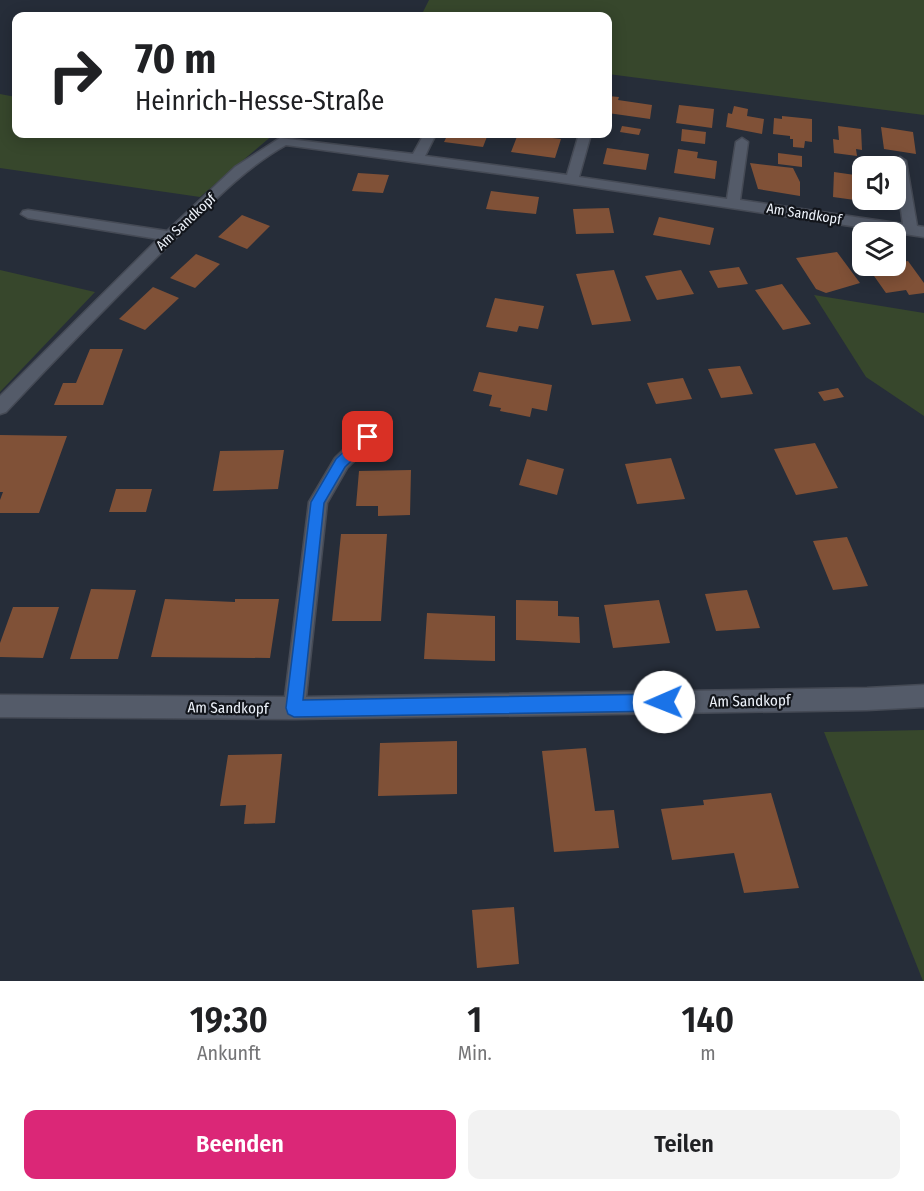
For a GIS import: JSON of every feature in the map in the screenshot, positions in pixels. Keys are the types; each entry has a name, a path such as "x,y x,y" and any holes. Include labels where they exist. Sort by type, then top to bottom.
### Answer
{"street":[{"path":"418,158 427,138"},
{"path":"572,179 584,138"},
{"name":"Am Sandkopf","path":"0,407 67,335 170,236 262,151 284,141 572,179 917,231 906,186"},
{"path":"733,203 742,142"},
{"path":"28,214 170,236"},
{"path":"294,708 318,502 341,463 382,423"},
{"name":"Am Sandkopf","path":"0,706 294,708 867,699 924,696"}],"green space":[{"path":"429,0 924,0 924,115 612,75 612,12 423,12"},
{"path":"0,94 12,96 12,138 269,138 200,197 0,168"},
{"path":"0,270 95,292 0,392"},
{"path":"814,295 924,313 924,416 866,377"},
{"path":"924,730 924,981 923,981 824,732"}],"building":[{"path":"612,96 619,97 618,100 652,105 650,119 612,114"},
{"path":"679,105 714,109 712,128 676,123"},
{"path":"734,106 748,109 747,116 764,119 762,134 726,127 728,113 732,114"},
{"path":"782,116 812,119 812,142 805,141 804,148 793,147 793,139 790,139 790,136 773,134 774,118 782,119"},
{"path":"622,126 641,129 639,135 620,132"},
{"path":"838,126 861,129 862,150 856,149 857,156 834,153 833,139 839,140"},
{"path":"881,127 913,132 916,154 884,149"},
{"path":"682,129 706,132 705,144 681,141"},
{"path":"446,138 486,138 483,147 444,142"},
{"path":"516,138 561,139 555,158 511,152"},
{"path":"607,148 649,154 646,170 603,164"},
{"path":"678,149 698,152 697,158 717,161 715,179 674,173"},
{"path":"778,153 802,156 802,167 778,164"},
{"path":"750,163 793,168 800,182 800,196 758,189"},
{"path":"834,172 852,175 852,200 833,197"},
{"path":"358,173 389,175 383,193 352,191"},
{"path":"491,191 539,197 536,214 486,209"},
{"path":"609,208 614,233 576,234 573,209"},
{"path":"242,215 270,226 247,249 218,237"},
{"path":"659,217 714,228 710,245 653,235"},
{"path":"837,252 852,272 852,276 855,276 860,283 826,293 816,289 796,258"},
{"path":"196,254 220,264 195,288 170,278"},
{"path":"906,261 924,283 924,293 909,295 906,290 886,293 874,276 906,276"},
{"path":"739,267 748,284 718,288 709,271"},
{"path":"614,270 631,321 592,325 576,274"},
{"path":"681,270 694,294 657,300 645,276"},
{"path":"782,284 811,324 783,330 755,290"},
{"path":"153,287 179,298 145,330 119,319"},
{"path":"495,298 544,306 538,329 519,326 517,332 486,327"},
{"path":"90,349 123,349 103,405 54,405 63,383 76,383"},
{"path":"740,366 753,394 721,398 708,369"},
{"path":"479,372 552,385 547,411 532,408 530,417 500,411 501,408 489,406 492,395 473,391"},
{"path":"683,378 692,399 656,404 647,383"},
{"path":"838,388 844,397 824,401 818,392"},
{"path":"0,435 67,436 39,513 0,513 0,500 3,492 0,492"},
{"path":"815,443 838,488 796,495 774,449"},
{"path":"284,450 278,489 213,491 220,451"},
{"path":"671,458 685,499 637,504 625,464"},
{"path":"527,459 564,469 557,495 519,485"},
{"path":"411,470 410,515 378,516 378,506 356,506 359,471"},
{"path":"116,489 152,489 146,512 109,512"},
{"path":"341,534 387,534 381,621 332,621"},
{"path":"847,537 868,586 833,590 813,541"},
{"path":"91,589 136,590 118,659 70,659"},
{"path":"747,590 760,628 716,631 705,594"},
{"path":"165,599 235,602 235,599 279,599 270,658 151,657"},
{"path":"516,600 558,601 558,616 579,617 580,643 516,640"},
{"path":"659,600 670,643 613,648 604,605"},
{"path":"13,607 59,607 43,658 0,657 0,643"},
{"path":"427,613 495,616 495,661 424,659"},
{"path":"457,741 457,794 378,796 380,743"},
{"path":"586,748 595,811 614,810 619,848 554,852 542,751"},
{"path":"282,754 275,823 244,824 246,805 220,806 228,755"},
{"path":"771,793 799,888 744,893 734,853 672,860 661,809 704,805 703,800"},
{"path":"514,907 519,964 477,968 472,910"}],"route":[{"path":"368,437 341,463 318,502 294,708 664,702"}]}
